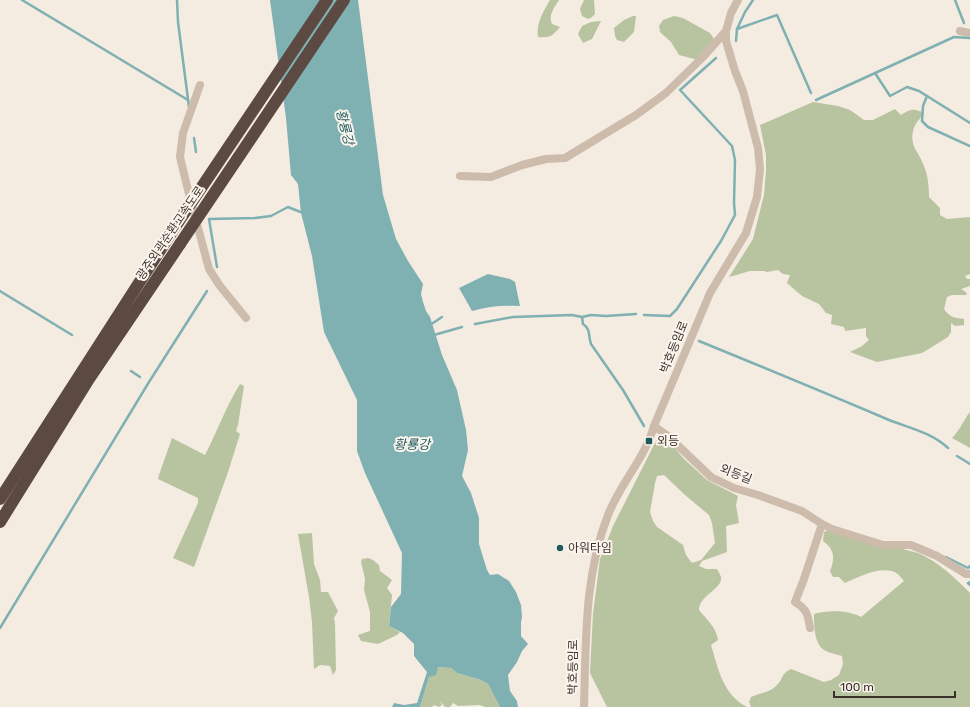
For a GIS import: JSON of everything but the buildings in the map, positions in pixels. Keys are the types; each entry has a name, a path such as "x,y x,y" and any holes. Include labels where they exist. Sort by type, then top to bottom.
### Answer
{"highway":[{"name":"광주외곽순환고속도로","path":"18,482 175,227 327,0"},
{"name":"광주외곽순환고속도로","path":"18,482 35,445 180,244 344,0"},
{"path":"0,499 18,482"},
{"path":"0,522 18,482"}],"street":[{"name":"박호등임로","path":"584,707 586,617 599,539 609,513 630,472 651,439 654,426 710,293 746,233 756,197 760,169 758,148 743,91 726,41 726,30 731,13 738,0"},
{"path":"460,176 491,178 522,165 546,159 565,158 636,115 666,93 703,57 726,30"},
{"path":"960,31 970,33"},
{"path":"200,85 183,133 180,157 209,269 220,286 246,318"},
{"name":"외등길","path":"654,426 668,436 711,477 734,488 802,511 832,529 883,545 911,545 937,556 966,574 970,574"},
{"path":"810,628 807,614 801,606 795,602 822,524"}],"green space":[{"path":"550,0 559,0 552,12 551,21 552,24 560,27 551,36 538,37 539,22"},
{"path":"584,0 594,0 595,14 588,19 582,16 580,9"},
{"path":"636,16 634,32 624,42 617,40 614,28 624,20"},
{"path":"674,16 683,18 710,33 714,39 698,60 679,55 671,42 660,32 659,26 663,20"},
{"path":"601,21 592,39 583,43 578,34 582,26 591,22"},
{"path":"813,102 838,106 850,110 864,120 873,120 895,109 901,115 912,110 917,110 924,113 915,126 912,139 926,174 929,197 940,208 940,215 947,219 970,217 970,274 965,276 967,279 970,279 970,286 961,289 967,293 966,295 952,295 947,297 944,309 952,317 964,319 964,325 955,326 951,323 951,332 948,337 922,353 877,362 850,352 862,346 869,340 866,336 866,328 845,331 844,327 831,324 832,315 826,313 819,304 802,296 787,283 790,275 783,274 778,270 767,272 750,271 729,277 753,239 764,195 766,155 760,125"},
{"path":"240,384 244,386 236,431 240,434 194,567 173,558 198,503 198,498 158,479 159,475 172,438 205,455 230,401"},
{"path":"970,412 970,448 952,438"},
{"path":"659,435 672,445 684,459 707,480 738,496 736,505 739,523 726,526 727,552 702,561 699,566 706,569 717,569 721,577 721,581 715,589 706,596 700,605 699,610 711,624 717,635 718,640 711,645 719,672 732,695 747,707 607,707 590,673 593,614 600,559 613,526","holes":["664,475 709,515 712,523 715,543 701,560 692,563 686,555 683,545 657,527 650,512 657,476"]},
{"path":"829,530 918,553 939,565 970,593 970,707 751,707 749,702 751,697 769,691 775,687 785,673 791,669 824,682 839,675 843,664 842,656 824,650 818,643 815,634 814,614 838,611 861,617 904,581 898,574 885,570 871,572 845,583 839,577 833,577 830,571 833,562 833,554 827,544 823,541 824,532"},
{"path":"312,533 314,564 320,580 321,592 328,592 338,611 334,618 336,670 333,675 330,666 320,665 314,669 312,622 298,534"},
{"path":"368,558 379,565 380,571 392,580 387,588 392,595 389,626 400,632 378,644 361,641 358,635 370,631 370,612 364,590 365,579 361,562 362,559"},
{"path":"438,667 451,668 457,673 481,680 488,684 500,707 485,707 480,705 458,706 453,703 450,707 445,707 440,701 442,705 439,707 434,705 432,707 420,707 429,677"}],"water":[{"name":"황룡강","path":"270,0 358,0 383,195 396,239 423,284 421,294 423,302 430,317 442,355 457,390 466,430 468,450 462,476 471,493 479,518 479,544 487,570 490,575 498,574 509,581 516,592 521,605 521,636 528,644 522,651 517,662 508,675 510,691 517,701 518,707 500,707 488,684 481,680 457,673 451,668 438,667 436,675 429,677 420,707 392,707 394,703 404,705 417,703 427,672 414,656 414,644 403,633 389,626 391,607 401,594 402,553 365,473 357,451 357,400 324,332 312,256 301,213 298,184 291,175 286,118"},
{"path":"488,274 510,279 515,282 520,306 496,306 472,311 459,288"}],"waterway":[{"path":"22,0 188,100"},
{"path":"177,0 178,22 189,107"},
{"path":"737,29 745,12 753,0"},
{"path":"955,0 964,23"},
{"path":"736,41 737,29 777,15 811,93"},
{"path":"816,100 954,37 970,38"},
{"path":"644,315 670,316 677,309 721,241 735,215 735,160 732,146 680,90 716,58"},
{"path":"875,73 890,96 907,87 919,91 970,123"},
{"path":"927,96 923,106 922,121 928,127 970,146"},
{"path":"194,138 196,152"},
{"path":"217,267 209,219 255,218 271,216 288,207 303,213"},
{"path":"0,291 72,335"},
{"path":"0,628 149,382 207,291"},
{"path":"475,324 513,317 572,315 582,317 591,315 606,316 636,314"},
{"path":"430,325 442,317"},
{"path":"582,317 583,324 588,330 591,344 623,390 644,426"},
{"path":"434,335 462,327"},
{"path":"699,341 890,421 925,433 941,442 948,448"},
{"path":"131,371 140,377"},
{"path":"957,456 970,464"},
{"path":"946,557 968,568 970,566"},
{"path":"970,582 968,583 970,585"}],"place":[{"name":"외등","path":"649,441"},
{"name":"아워타임","path":"560,548"}]}
